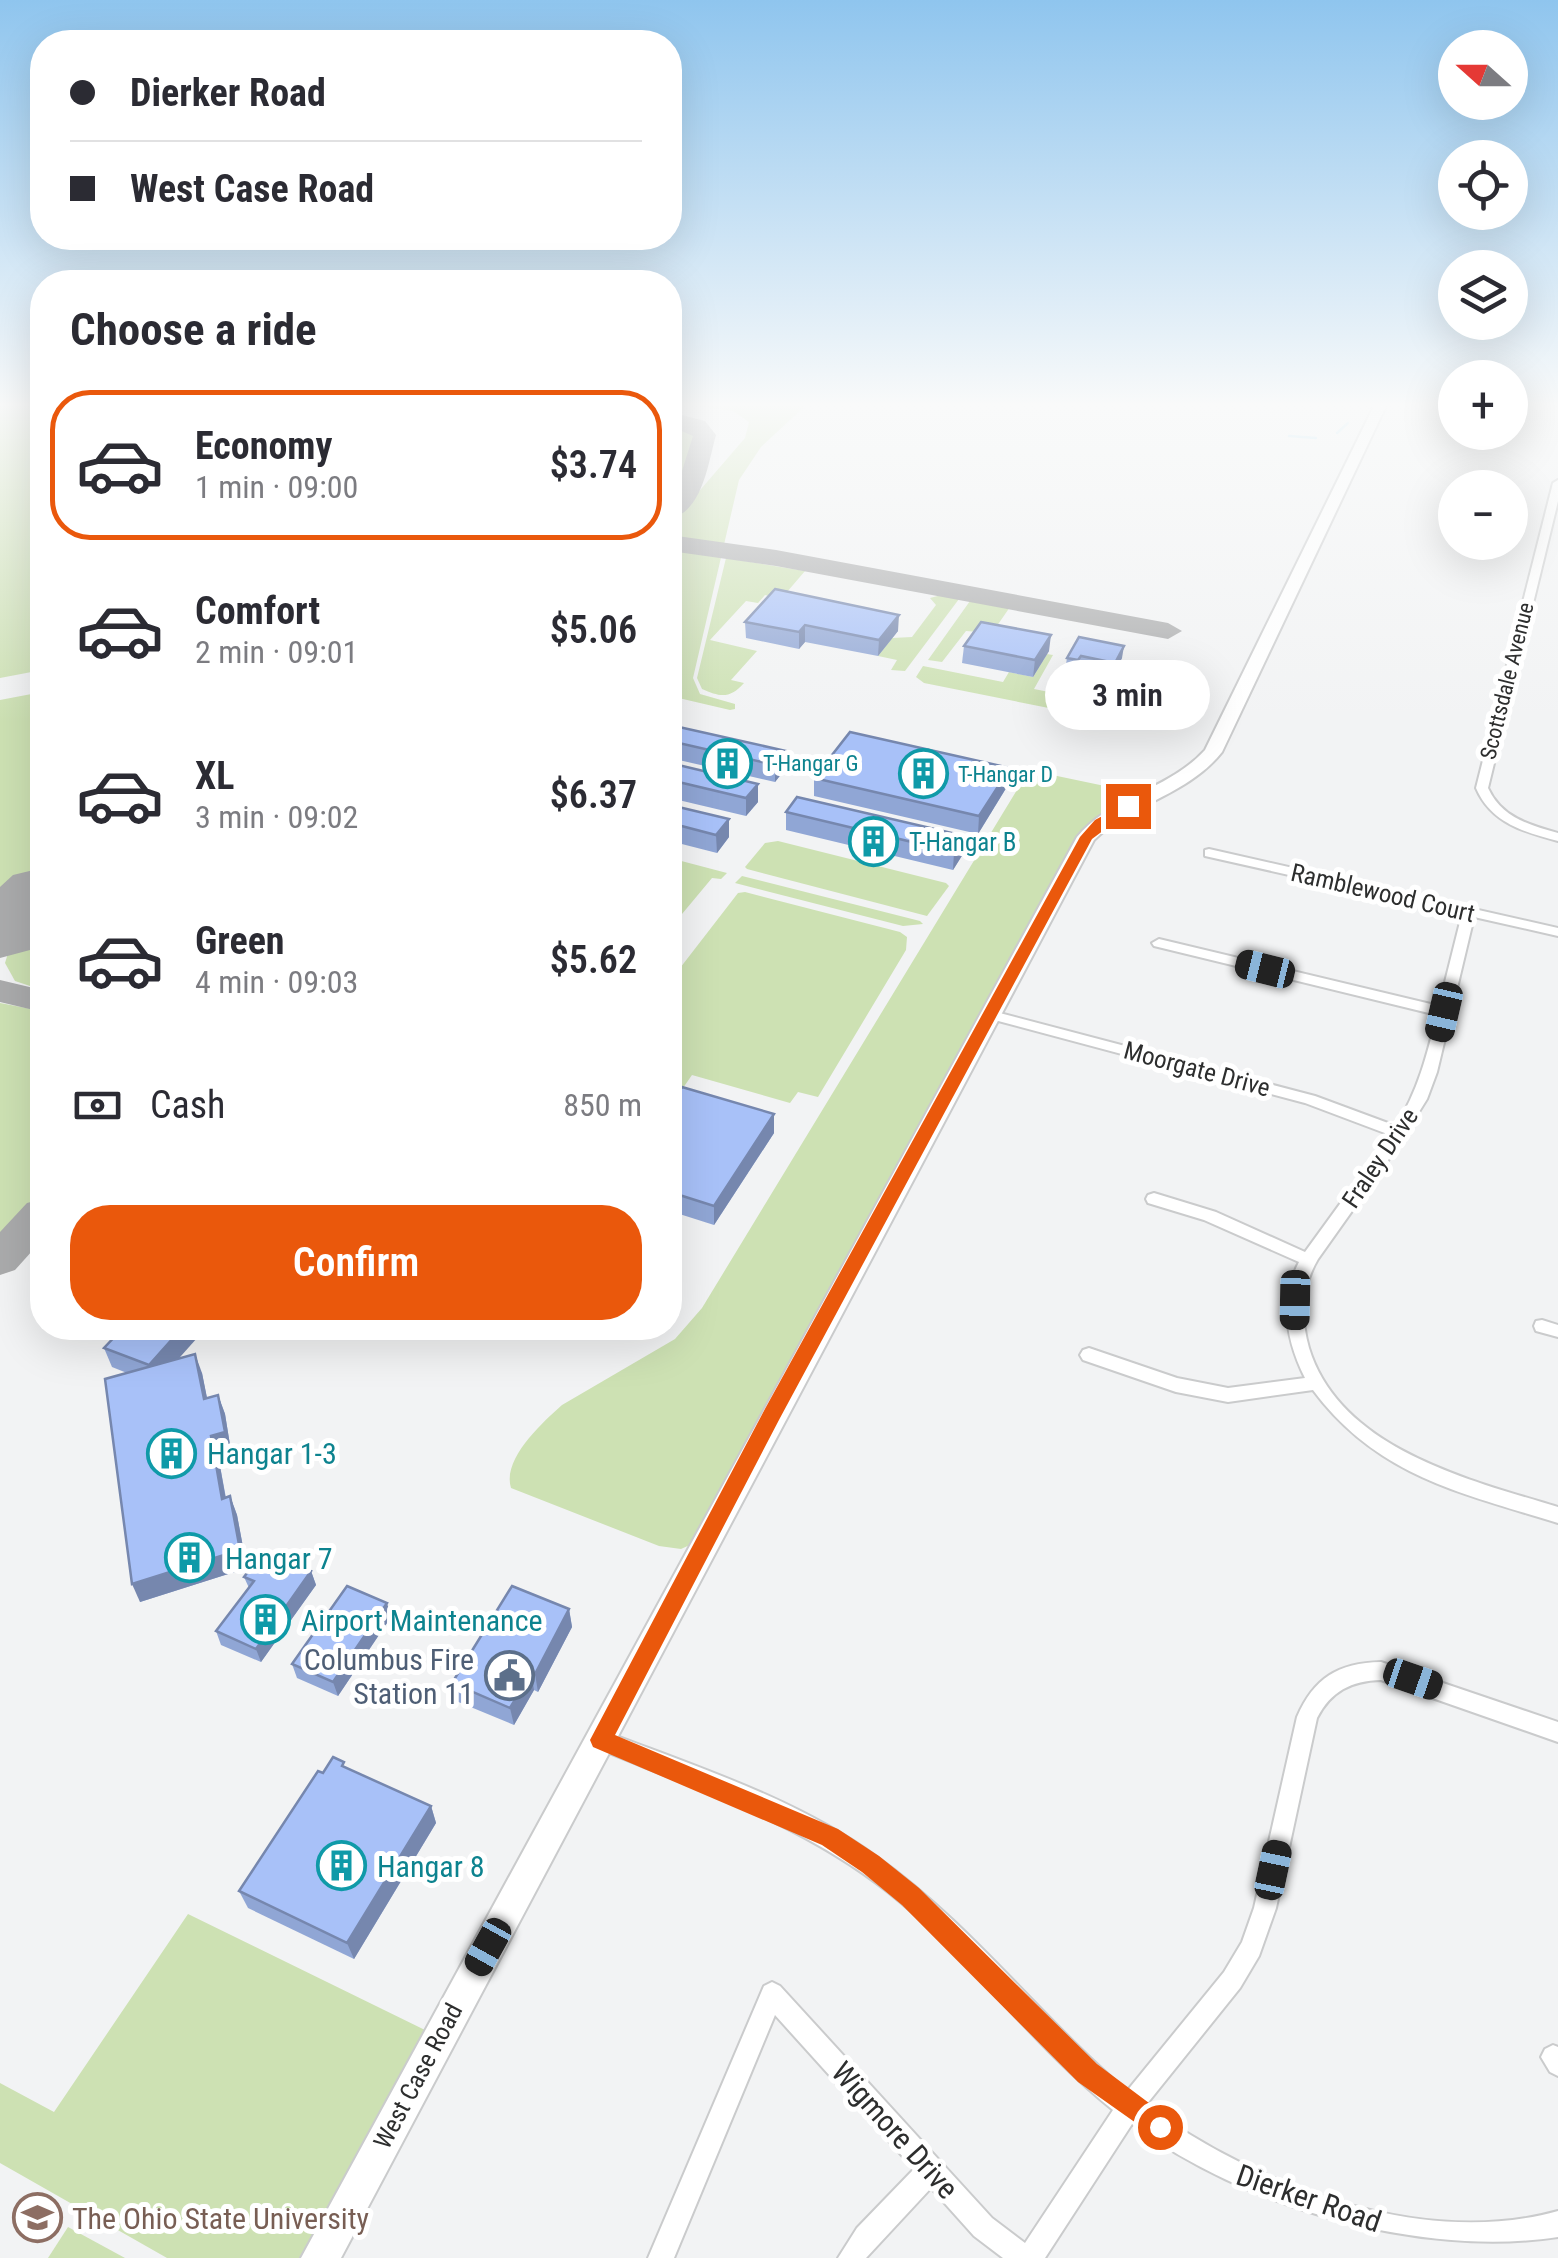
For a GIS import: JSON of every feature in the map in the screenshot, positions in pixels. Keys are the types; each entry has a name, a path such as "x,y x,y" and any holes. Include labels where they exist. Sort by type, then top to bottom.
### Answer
{"main road":[{"name":"West Case Road","path":"320,2258 773,1413 1092,830 1116,812 1186,778 1213,752 1329,511"}],"street":[{"name":"Scottsdale Avenue","path":"1551,511 1482,788 1484,797 1503,816 1558,837"},
{"path":"1543,540 1558,543"},
{"name":"Ramblewood Court","path":"1209,854 1558,932"},
{"name":"Fraley Drive","path":"1316,1384 1300,1350 1295,1325 1300,1279 1308,1260 1399,1133 1425,1086 1468,912"},
{"path":"1159,943 1444,1012"},
{"name":"Moorgate Drive","path":"992,1015 1310,1099 1399,1133"},
{"path":"1154,1199 1210,1216 1308,1260"},
{"path":"1088,1355 1176,1384 1228,1395 1316,1384 1356,1427 1398,1458 1453,1481 1558,1515"},
{"path":"1027,2258 1129,2107 1232,1980 1251,1948 1265,1908 1307,1718 1323,1690 1351,1674 1381,1671 1558,1732"},
{"name":"Dierker Road","path":"601,1740 830,1837 870,1864 911,1897 1088,2073 1129,2107 1222,2168 1281,2195 1349,2217 1416,2231 1481,2235 1558,2224"},
{"name":"Wigmore Drive","path":"661,2258 772,1994 983,2227 1027,2258"},
{"path":"851,2258 866,2237 931,2170"}],"green space":[{"path":"0,511 30,511 30,672 0,678"},
{"path":"682,511 732,511 693,678 700,694 735,704 735,709 682,699"},
{"path":"726,558 805,571 781,599 765,595 758,603 746,601 710,640 757,651 731,680 744,683 724,695 702,689 697,678"},
{"path":"945,594 959,599 905,671 891,670 897,660 878,656 892,638 912,637 936,605 930,598"},
{"path":"970,601 1010,607 992,633 966,631 942,662 928,660"},
{"path":"1047,654 1053,655 1034,689 1170,716 1148,722 1119,722 924,683 916,677 923,666 1003,682 1009,672 1033,677"},
{"path":"30,694 30,874 0,902 0,700"},
{"path":"1038,772 1124,790 1131,796 1084,830 1063,860 692,1544 681,1549 659,1546 511,1488 512,1465 518,1454 562,1405 673,1340 682,1340 682,1331 702,1308 1026,775"},
{"path":"778,841 949,886 927,916 745,867 765,843"},
{"path":"682,861 727,873 721,879 712,878 682,914"},
{"path":"742,876 923,924 903,926 735,883"},
{"path":"738,893 900,932 907,937 906,950 818,1097 798,1092 790,1103 692,1075 682,1088 682,965"},
{"path":"30,930 30,986 15,981 5,963 9,950"},
{"path":"0,1003 30,1009 30,1207 0,1239"},
{"path":"188,1914 427,2031 303,2258 167,2258 0,2163 0,2083 54,2112"},
{"path":"68,2227 125,2258 48,2258"}],"building":[{"path":"775,589 899,615 879,640 805,625 799,632 745,622"},
{"path":"981,622 1051,635 1035,660 964,646"},
{"path":"1079,637 1124,646 1115,663 1081,656 1078,660 1067,658"},
{"path":"682,728 786,751 775,765 682,744"},
{"path":"850,732 1010,768 979,816 814,778"},
{"path":"682,766 758,784 746,798 682,783"},
{"path":"797,797 965,836 954,852 786,812"},
{"path":"682,808 729,819 716,835 682,826"},
{"path":"682,1087 774,1114 714,1206 682,1196"},
{"path":"112,1340 171,1340 149,1365 104,1348"},
{"name":"Hangar 1-3","path":"195,1354 204,1399 218,1395 225,1432 211,1436 222,1499 230,1496 240,1550 132,1584 105,1379"},
{"name":"Airport Maintenance","path":"263,1552 311,1571 256,1649 216,1631 254,1581 244,1577"},
{"path":"347,1586 387,1603 333,1682 292,1664"},
{"name":"Columbus Fire Station 11","path":"512,1586 569,1609 535,1674 531,1673 510,1708 452,1683"},
{"name":"Hangar 8","path":"333,1757 344,1762 342,1766 431,1806 347,1943 239,1891 318,1771 323,1773"}],"taxiway":[{"path":"682,545 776,558 1168,631"},
{"path":"0,991 30,998"},
{"path":"0,1259 30,1227"}],"runway":[{"path":"0,932 30,904"}],"place":[{"name":"T-Hangar G","path":"728,763"},
{"name":"T-Hangar D","path":"923,774"},
{"name":"T-Hangar B","path":"874,842"},
{"name":"Hangar 1-3","path":"172,1453"},
{"name":"Hangar 7","path":"190,1558"},
{"name":"Airport Maintenance","path":"266,1620"},
{"name":"Columbus Fire Station 11","path":"509,1676"},
{"name":"Hangar 8","path":"342,1866"},
{"name":"The Ohio State University","path":"37,2218"}],"route":[{"path":"1128,806 1108,817 1086,837 773,1413 601,1740 830,1837 870,1864 911,1897 1088,2073 1160,2127"}]}
